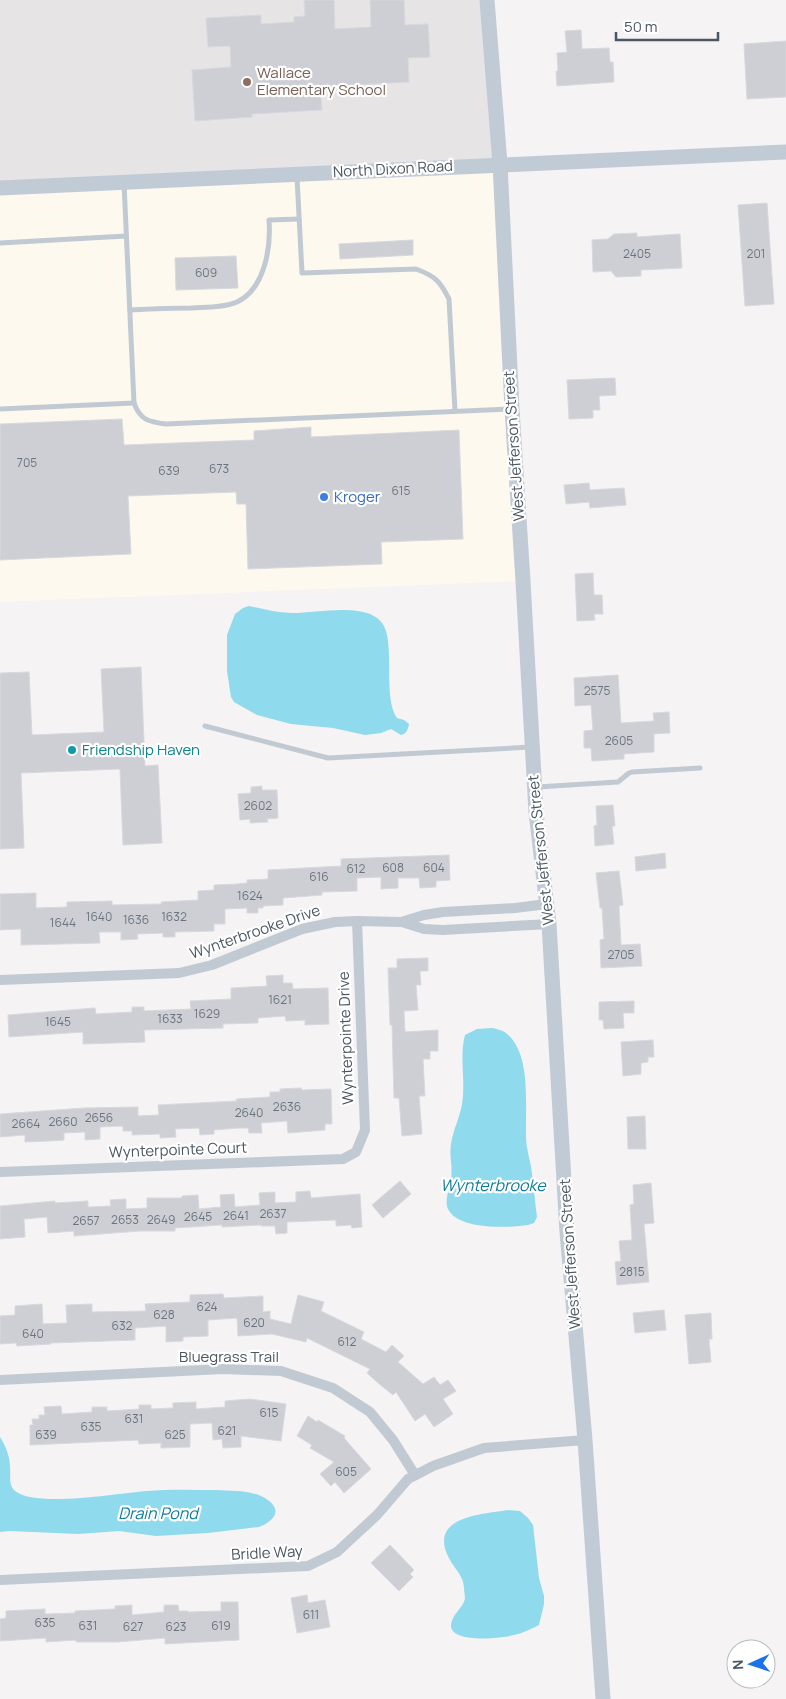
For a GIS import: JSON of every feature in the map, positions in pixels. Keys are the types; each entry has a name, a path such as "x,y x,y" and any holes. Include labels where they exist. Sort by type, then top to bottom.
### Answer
{"street":[{"name":"West Jefferson Street","path":"487,0 500,164 534,788 548,904 567,1232 585,1440 603,1699"},
{"name":"North Dixon Road","path":"0,188 786,152"},
{"name":"Wynterbrooke Drive","path":"0,980 179,973 212,965 302,929 334,922 357,920 401,922 424,915 444,912 548,904"},
{"name":"Wynterpointe Drive","path":"356,1152 365,1130 357,920"},
{"path":"401,922 424,929 443,930 549,924"},
{"name":"Wynterpointe Court","path":"0,1172 343,1159 356,1152"},
{"name":"Bluegrass Trail","path":"0,1380 223,1369 281,1371 333,1388 370,1412 393,1440 415,1475"},
{"name":"Bridle Way","path":"0,1580 308,1566 337,1552 376,1515 408,1479 433,1466 484,1448 585,1440"}],"lane":[{"path":"297,173 302,273 416,269 429,274 441,284 448,299 455,411"},
{"path":"124,182 134,403 138,413 144,418 153,423 166,424 512,409"},
{"path":"130,310 214,307 237,302 253,288 264,268 270,241 269,220 299,218"},
{"path":"0,243 126,236"},
{"path":"0,408 134,403"},
{"path":"205,726 328,758 532,747"},
{"path":"534,788 618,782 632,772 700,768"}],"shaded area":[{"name":"Wallace Elementary School","path":"0,0 488,0 500,164 0,187"},
{"path":"500,164 523,581 0,602 0,187"}],"water":[{"path":"249,606 286,613 330,610 359,611 371,614 380,621 386,631 388,641 393,710 397,718 409,724 407,731 401,735 391,729 381,733 365,735 333,728 291,724 257,715 234,702 231,697 227,671 227,635 235,614"},
{"name":"Wynterbrooke","path":"492,1028 506,1033 514,1042 520,1053 523,1067 526,1096 526,1141 537,1217 534,1223 528,1225 497,1227 473,1224 462,1221 454,1216 447,1205 451,1175 451,1144 463,1095 463,1044 465,1035 477,1029"},
{"name":"Drain Pond","path":"0,1437 9,1459 11,1486 15,1491 26,1496 59,1499 164,1490 239,1491 256,1494 268,1500 275,1508 274,1516 266,1524 259,1527 208,1533 156,1536 119,1531 78,1534 0,1532"},
{"path":"508,1510 520,1511 533,1525 539,1578 544,1596 539,1625 521,1633 508,1636 468,1638 454,1632 451,1626 453,1618 465,1599 462,1578 447,1554 444,1541 446,1532 453,1524 462,1519"}],"building":[{"path":"304,0 334,0 335,29 371,27 370,0 404,0 405,25 428,24 430,57 408,58 409,82 320,87 322,110 252,114 252,117 195,121 192,70 231,67 230,46 208,47 206,18 261,15 261,24 294,22 294,17 305,16"},
{"path":"581,30 582,49 609,48 610,62 613,62 614,82 557,86 557,53 567,52 565,31"},
{"path":"786,41 786,97 747,99 744,44"},
{"path":"767,203 774,304 745,306 738,205"},
{"path":"637,233 637,237 680,234 682,268 641,270 641,276 616,277 611,271 593,272 592,240 608,239 614,234"},
{"path":"413,240 413,255 340,259 339,244"},
{"path":"236,256 238,288 176,290 175,258"},
{"path":"615,378 616,395 599,396 600,410 593,410 593,418 569,419 567,380"},
{"path":"122,419 124,445 254,440 254,431 311,427 311,437 459,430 463,539 381,542 382,564 248,569 246,504 237,504 236,492 128,496 131,554 0,560 0,424"},
{"path":"589,483 590,490 624,488 626,505 590,508 589,502 566,504 564,485"},
{"path":"593,573 594,595 602,595 603,614 594,614 595,620 577,621 575,574"},
{"name":"Friendship Haven","path":"141,667 145,766 158,765 162,843 123,845 120,769 21,773 24,848 0,849 0,673 29,672 32,735 104,732 101,669"},
{"path":"618,675 621,723 654,721 653,713 669,712 670,733 654,734 654,752 624,754 624,759 592,761 591,748 584,748 584,731 593,730 591,705 575,706 574,678"},
{"path":"262,786 262,790 277,790 278,818 267,819 268,822 250,823 250,819 240,820 238,794 251,793 251,787"},
{"path":"613,805 615,826 612,826 614,844 595,846 596,806"},
{"path":"665,853 666,868 636,871 635,857"},
{"path":"449,855 450,880 436,881 436,887 420,888 419,878 398,878 398,888 381,889 381,877 357,878 357,891 322,892 322,895 283,898 283,905 263,906 263,908 258,908 258,913 247,913 247,908 225,909 225,924 214,924 214,931 175,932 175,937 163,937 163,933 137,934 138,939 121,940 121,932 99,932 100,943 21,945 21,929 0,930 0,894 36,893 36,908 67,907 67,902 112,901 112,905 162,904 161,902 198,900 198,891 214,890 214,885 247,883 247,880 268,879 268,870 341,866 341,859"},
{"path":"619,871 623,905 619,906 621,945 640,944 642,966 601,968 600,940 604,939 602,908 600,908 596,873"},
{"path":"428,958 428,971 420,971 421,985 416,985 418,1010 404,1011 405,1032 438,1030 438,1051 430,1051 430,1059 423,1059 425,1096 419,1096 422,1134 402,1136 399,1098 394,1098 388,968 397,968 397,959"},
{"path":"283,975 283,983 292,983 293,989 328,988 329,1024 305,1025 305,1020 286,1021 285,1016 258,1018 258,1023 223,1024 223,1028 144,1030 145,1042 83,1044 83,1032 9,1037 8,1015 95,1008 96,1014 132,1012 132,1007 144,1007 144,1011 191,1009 190,1001 231,999 231,988 267,986 266,976"},
{"path":"634,1001 634,1013 623,1013 624,1028 604,1029 603,1020 599,1020 599,1002"},
{"path":"653,1040 654,1057 648,1057 648,1062 641,1063 641,1074 623,1076 621,1042"},
{"path":"301,1088 302,1090 331,1089 332,1124 325,1124 325,1130 288,1133 287,1121 261,1123 262,1133 249,1133 248,1128 238,1128 214,1130 214,1134 200,1135 199,1128 175,1129 176,1137 160,1138 160,1134 132,1135 132,1131 123,1131 123,1126 100,1127 100,1139 85,1140 85,1132 64,1133 64,1140 49,1141 25,1142 25,1135 0,1137 0,1114 84,1108 138,1107 138,1116 159,1115 158,1105 237,1101 236,1099 270,1097 270,1092 280,1092 280,1089"},
{"path":"645,1116 646,1149 628,1149 627,1117"},
{"path":"400,1181 411,1194 383,1218 372,1205"},
{"path":"651,1183 654,1223 644,1224 649,1282 617,1285 615,1262 621,1261 619,1241 632,1240 630,1205 634,1204 633,1185"},
{"path":"310,1191 311,1198 360,1194 362,1227 352,1228 351,1225 336,1226 336,1220 287,1222 287,1233 276,1234 275,1226 222,1227 222,1225 175,1228 175,1231 140,1231 74,1236 74,1231 48,1233 47,1217 24,1219 25,1237 0,1239 0,1206 55,1201 55,1203 88,1201 88,1207 111,1206 110,1200 126,1199 126,1209 147,1208 147,1198 182,1198 182,1196 198,1195 199,1209 221,1207 220,1195 234,1194 235,1207 260,1205 259,1193 275,1192 275,1203 296,1202 296,1192"},
{"path":"223,1294 224,1298 263,1296 263,1312 270,1311 270,1319 291,1324 298,1295 324,1302 321,1311 364,1332 361,1339 386,1352 392,1345 404,1356 398,1362 423,1384 434,1377 440,1385 448,1380 456,1391 443,1399 453,1414 434,1427 425,1414 415,1421 396,1392 393,1395 367,1373 370,1369 307,1338 306,1342 272,1334 238,1336 237,1318 208,1320 208,1336 183,1337 183,1341 166,1342 166,1326 135,1328 135,1340 17,1346 16,1343 0,1344 0,1316 15,1315 15,1306 42,1304 43,1324 67,1323 66,1305 92,1304 92,1312 146,1311 145,1304 190,1302 190,1295"},
{"path":"664,1310 666,1330 635,1333 633,1313"},
{"path":"711,1313 712,1339 709,1339 711,1362 689,1364 685,1315"},
{"path":"250,1399 286,1404 281,1441 241,1436 241,1447 223,1448 222,1439 213,1440 212,1423 190,1424 190,1447 161,1448 161,1443 139,1444 138,1440 30,1445 30,1425 33,1425 32,1419 39,1419 39,1415 45,1415 44,1407 61,1406 62,1414 92,1412 92,1407 107,1407 107,1411 139,1409 139,1405 151,1405 151,1409 173,1408 173,1403 196,1402 196,1409 225,1407 225,1401"},
{"path":"308,1416 345,1436 344,1438 371,1469 344,1493 335,1482 331,1486 320,1474 334,1462 310,1448 312,1445 297,1436"},
{"path":"390,1545 414,1570 410,1574 413,1577 399,1591 371,1563"},
{"path":"307,1595 308,1603 325,1600 330,1627 297,1633 291,1598"},
{"path":"221,1602 238,1602 239,1640 165,1644 165,1638 117,1642 76,1642 76,1640 46,1642 46,1638 0,1641 0,1619 6,1618 6,1611 45,1609 45,1614 75,1613 75,1611 115,1609 115,1606 132,1605 132,1615 164,1612 164,1605 178,1605 179,1611 188,1612 221,1611"}],"place":[{"name":"Wallace Elementary School","path":"247,82"},
{"name":"Kroger","path":"324,497"},
{"name":"Friendship Haven","path":"72,750"}]}
